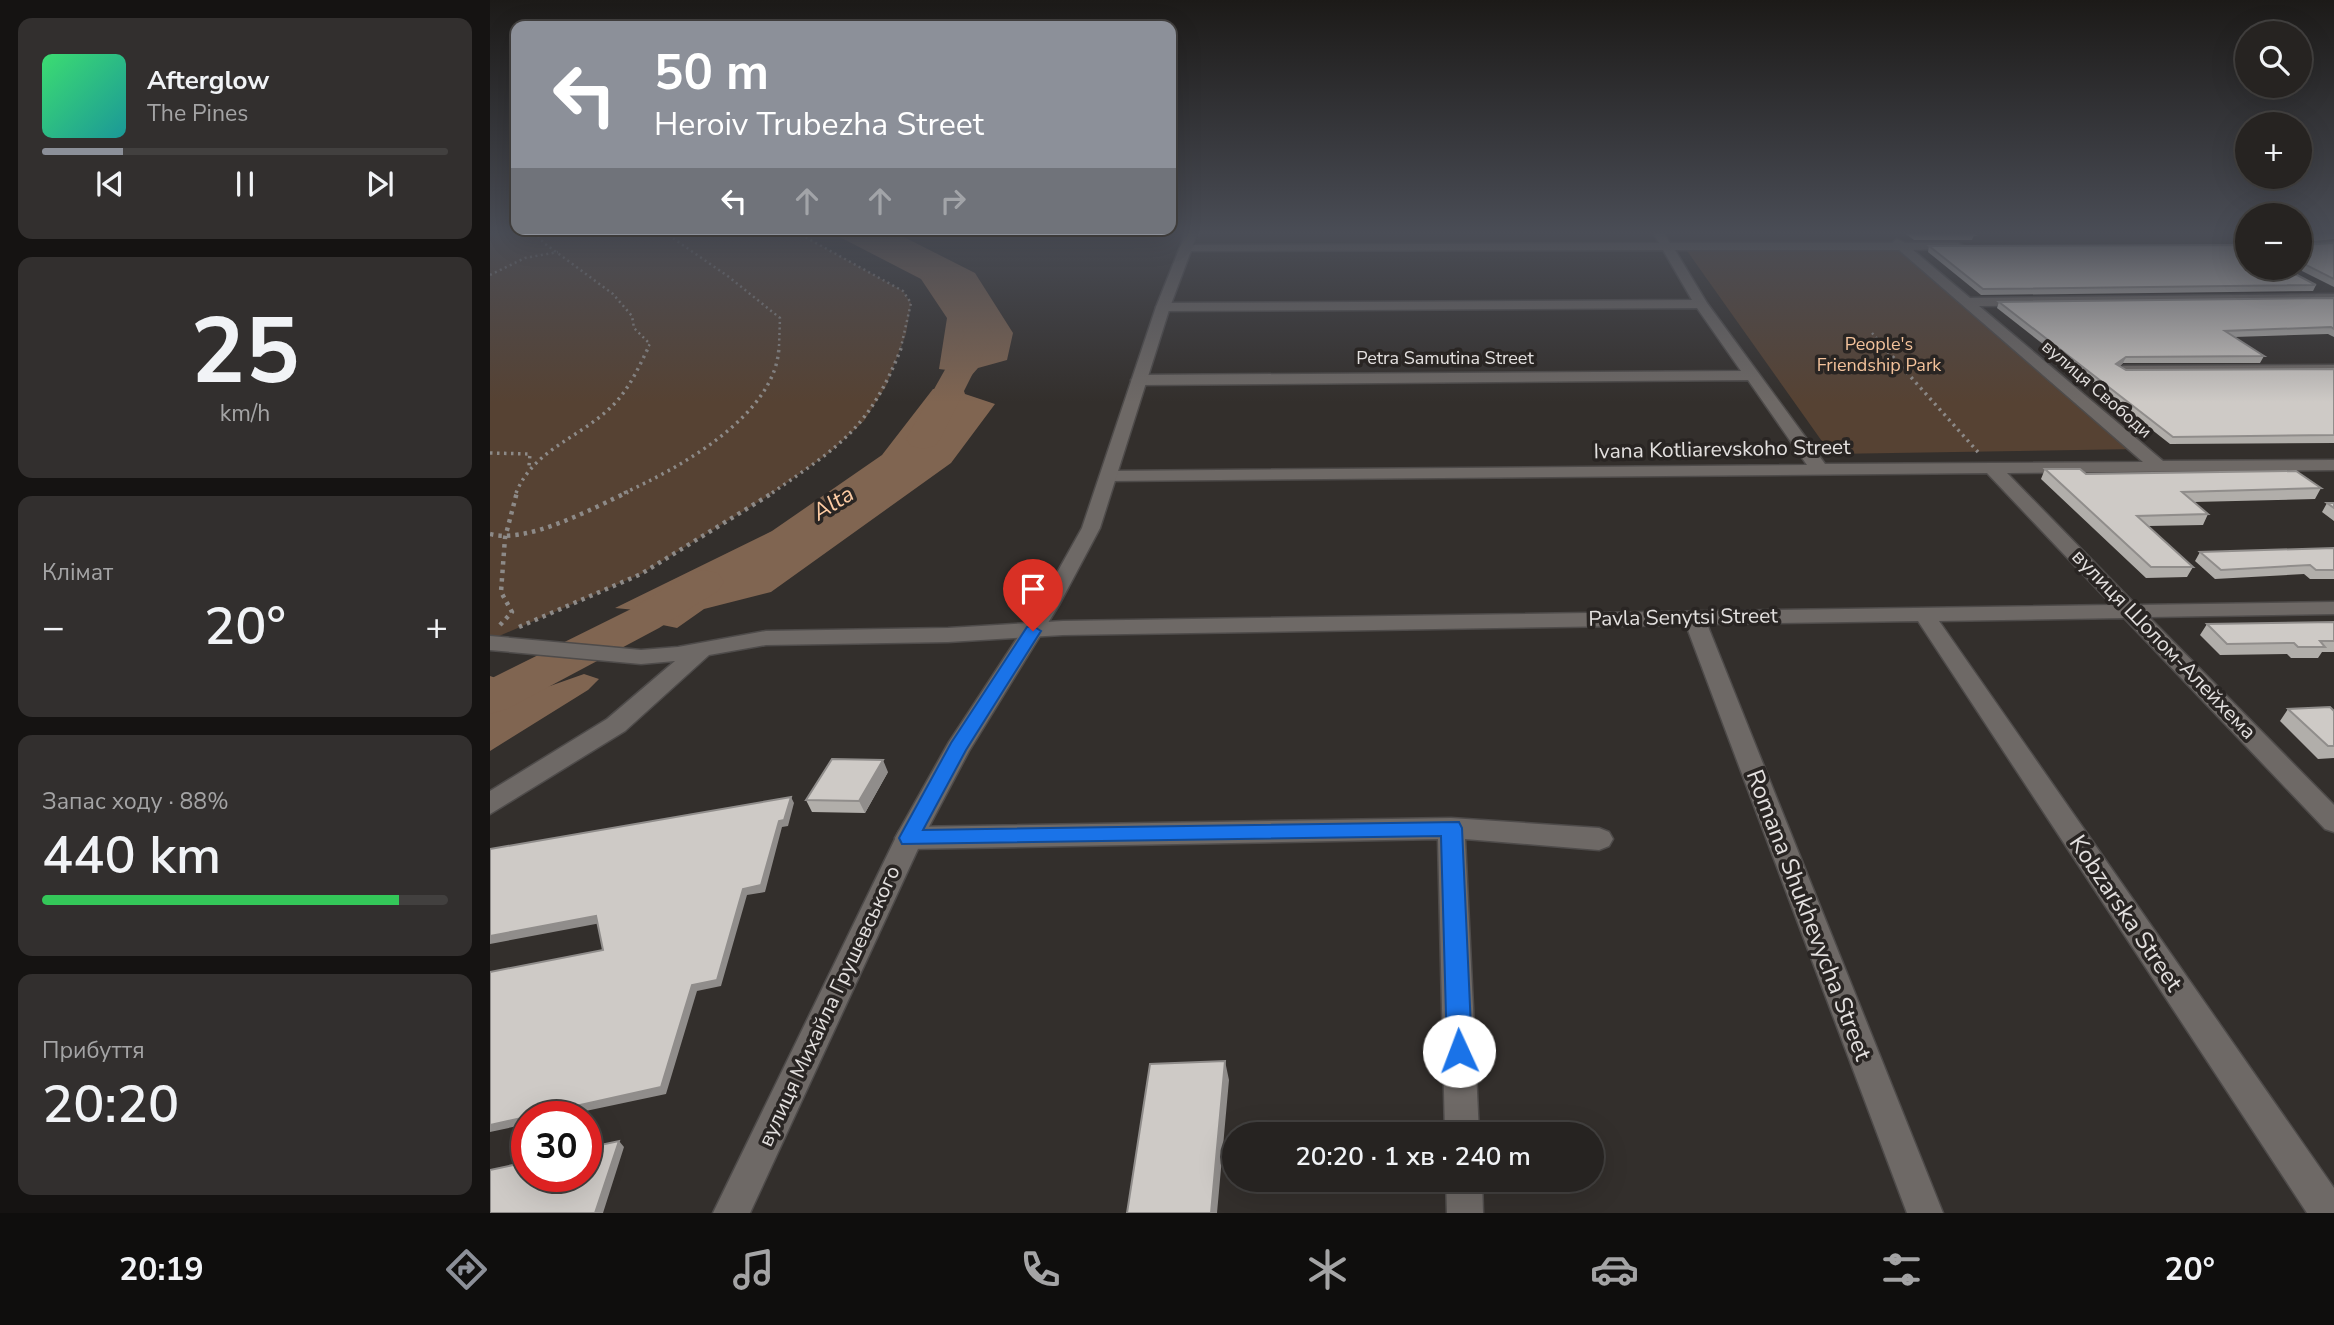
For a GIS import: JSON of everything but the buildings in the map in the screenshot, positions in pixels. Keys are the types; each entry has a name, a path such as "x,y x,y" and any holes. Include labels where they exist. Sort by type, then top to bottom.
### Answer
{"street":[{"name":"вулиця Михайла Грушевського","path":"731,1213 909,838 958,748 1033,631 1091,528 1170,289"},
{"path":"1693,289 1820,470"},
{"name":"вулиця Свободи","path":"1951,289 2158,466"},
{"path":"1966,302 2334,296"},
{"path":"1163,307 1702,304"},
{"path":"2123,370 2334,369"},
{"name":"Petra Samutina Street","path":"1139,380 1751,375"},
{"name":"Ivana Kotliarevskoho Street","path":"1110,476 2334,465"},
{"name":"вулиця Шолом-Алейхема","path":"1992,468 2133,610 2334,822"},
{"name":"Pavla Senytsi Street","path":"494,636 641,657 766,638 1693,616 2334,608"},
{"name":"Kobzarska Street","path":"1924,614 2329,1213"},
{"name":"Romana Shukhevycha Street","path":"1693,616 1924,1213"},
{"path":"490,803 616,724 703,649"},
{"path":"909,838 1451,828 1599,839"},
{"path":"1451,828 1462,1122"},
{"path":"1464,1192 1465,1213"}],"path":[{"path":"529,467 608,410 629,385 650,344 634,328 632,316 605,289"},
{"path":"490,534 505,538 581,513 643,486 701,451 744,417 771,383 780,364 784,337 780,318 743,289"},
{"path":"514,629 641,574 778,489 829,453 864,421 886,386 906,334 911,303 899,289"},
{"path":"1872,333 1992,468"},
{"path":"490,453 530,454 529,467 517,491 505,538 501,592 512,612 494,636"}],"green space":[{"path":"490,289 899,289 903,291 911,303 906,334 886,386 864,421 829,453 768,496 641,574 490,640"},
{"name":"People's Friendship Park","path":"1714,289 1948,289 2139,449 1831,454"}],"water":[{"path":"927,289 985,289 1013,333 1007,360 978,368 970,377 947,379 947,370 939,369 947,318"},
{"path":"963,388 965,394 995,404 951,463 771,592 704,609 677,628 653,623 666,613 615,608 772,531 882,455 933,389"},
{"path":"584,674 599,679 588,690 490,751 490,676 527,689 550,686"}],"waterway":[{"name":"Alta","path":"923,439 979,333 976,330"},
{"name":"Alta","path":"490,698 644,619 704,582"}],"route":[{"path":"1033,631 958,748 909,838 1451,828 1459,1051"}]}
